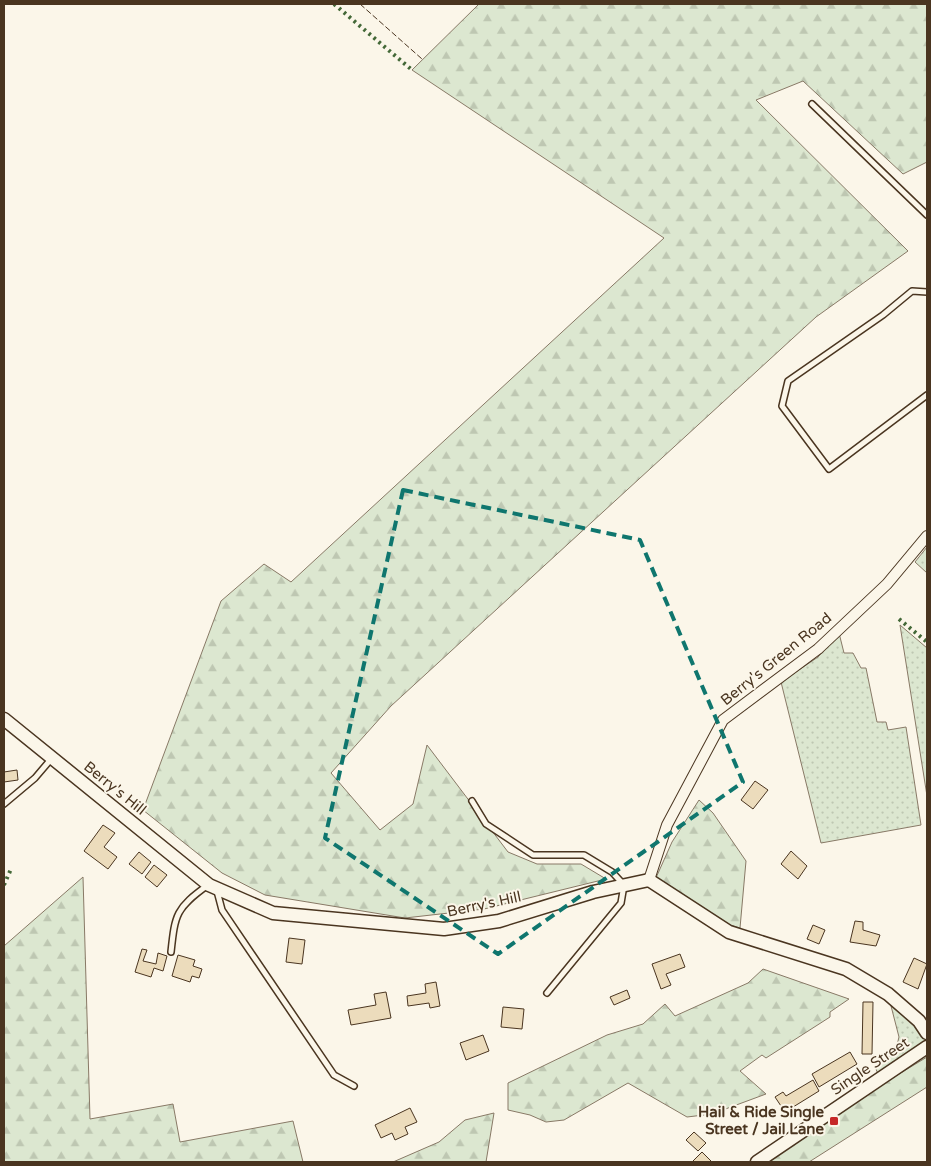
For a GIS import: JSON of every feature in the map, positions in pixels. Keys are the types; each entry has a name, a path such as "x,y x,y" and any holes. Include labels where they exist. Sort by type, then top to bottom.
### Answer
{"street":[{"name":"Berry's Green Road","path":"649,880 667,825 724,720 818,649 887,584 927,536"},
{"name":"Berry's Hill","path":"4,719 212,886 273,912 444,929 499,921 593,892 649,880"},
{"path":"649,880 729,932 846,969 888,994 919,1021 927,1033"},
{"name":"Single Street","path":"757,1162 927,1047"}],"lane":[{"path":"812,104 927,215"},
{"path":"927,292 912,291 883,315 788,381 782,406 829,469 927,395"},
{"path":"4,804 34,778 52,758"},
{"path":"472,801 486,824 533,855 584,855 612,872 624,885 621,903 547,993"},
{"path":"171,952 175,922 179,911 188,900 212,886 222,910 334,1074 354,1086"}],"highlighted area":[{"path":"403,490 640,540 743,782 498,954 325,838"}],"green space":[{"path":"479,4 927,4 927,162 903,174 803,81 756,100 908,251 816,317 391,706 331,773 380,830 413,804 427,745 508,852 537,864 581,864 606,879 484,909 405,918 265,895 222,873 143,810 221,601 264,564 291,582 664,238 412,70"},
{"path":"927,547 927,573 915,562"},
{"path":"900,625 927,648 927,796"},
{"path":"839,633 844,653 853,653 861,668 866,668 877,722 886,722 888,730 906,727 921,825 821,843 781,682 818,657"},
{"path":"699,800 713,813 746,861 740,928 720,922 655,880 672,842"},
{"path":"83,877 90,1119 173,1104 180,1142 293,1121 303,1162 4,1162 4,946"},
{"path":"763,969 849,999 830,1012 830,1017 766,1058 762,1055 740,1071 766,1094 712,1114 687,1117 628,1083 564,1120 546,1122 530,1115 508,1110 508,1083 607,1035 643,1024 665,1004 675,1016 748,983"},
{"path":"890,1002 927,1029 927,1068 883,1085 875,1067 895,1053 899,1037"},
{"path":"927,1057 927,1087 809,1162 754,1162"},
{"path":"494,1113 486,1162 393,1162 439,1142 465,1120"}],"building":[{"path":"17,770 18,780 4,782 4,772"},
{"path":"755,781 768,790 753,809 741,800"},
{"path":"103,825 115,833 104,847 117,857 108,869 84,851"},
{"path":"791,851 807,866 798,879 781,864"},
{"path":"139,852 151,862 142,874 129,864"},
{"path":"154,865 167,875 157,887 145,877"},
{"path":"855,921 863,922 863,930 880,935 876,946 850,942"},
{"path":"813,925 825,930 819,944 807,939"},
{"path":"289,938 305,940 302,964 286,962"},
{"path":"142,949 147,950 143,961 156,964 158,953 167,956 163,971 154,968 151,977 135,972"},
{"path":"680,954 685,967 666,974 671,985 661,989 652,964"},
{"path":"178,955 195,960 193,966 202,969 199,978 192,976 190,982 172,976"},
{"path":"914,958 927,964 918,989 903,982"},
{"path":"436,982 440,1006 430,1008 429,1003 408,1006 407,996 426,993 425,984"},
{"path":"627,990 630,998 614,1005 610,997"},
{"path":"386,992 391,1018 351,1025 348,1010 376,1005 374,994"},
{"path":"863,1002 873,1002 872,1054 862,1054"},
{"path":"503,1007 524,1009 522,1029 501,1027"},
{"path":"483,1035 489,1051 466,1060 460,1043"},
{"path":"850,1052 857,1064 819,1087 812,1074"},
{"path":"813,1080 819,1091 785,1112 775,1097 783,1092 786,1096"},
{"path":"410,1108 417,1122 405,1127 408,1134 395,1140 392,1133 381,1138 375,1125"},
{"path":"694,1132 706,1143 698,1151 686,1140"},
{"path":"702,1152 712,1162 692,1162"}],"hedge":[{"path":"334,4 412,70"},
{"path":"899,619 927,642"},
{"path":"4,885 11,869"}],"fence":[{"path":"360,4 422,59"}],"place":[{"name":"Hail & Ride Single Street / Jail Lane","path":"834,1121"}]}
